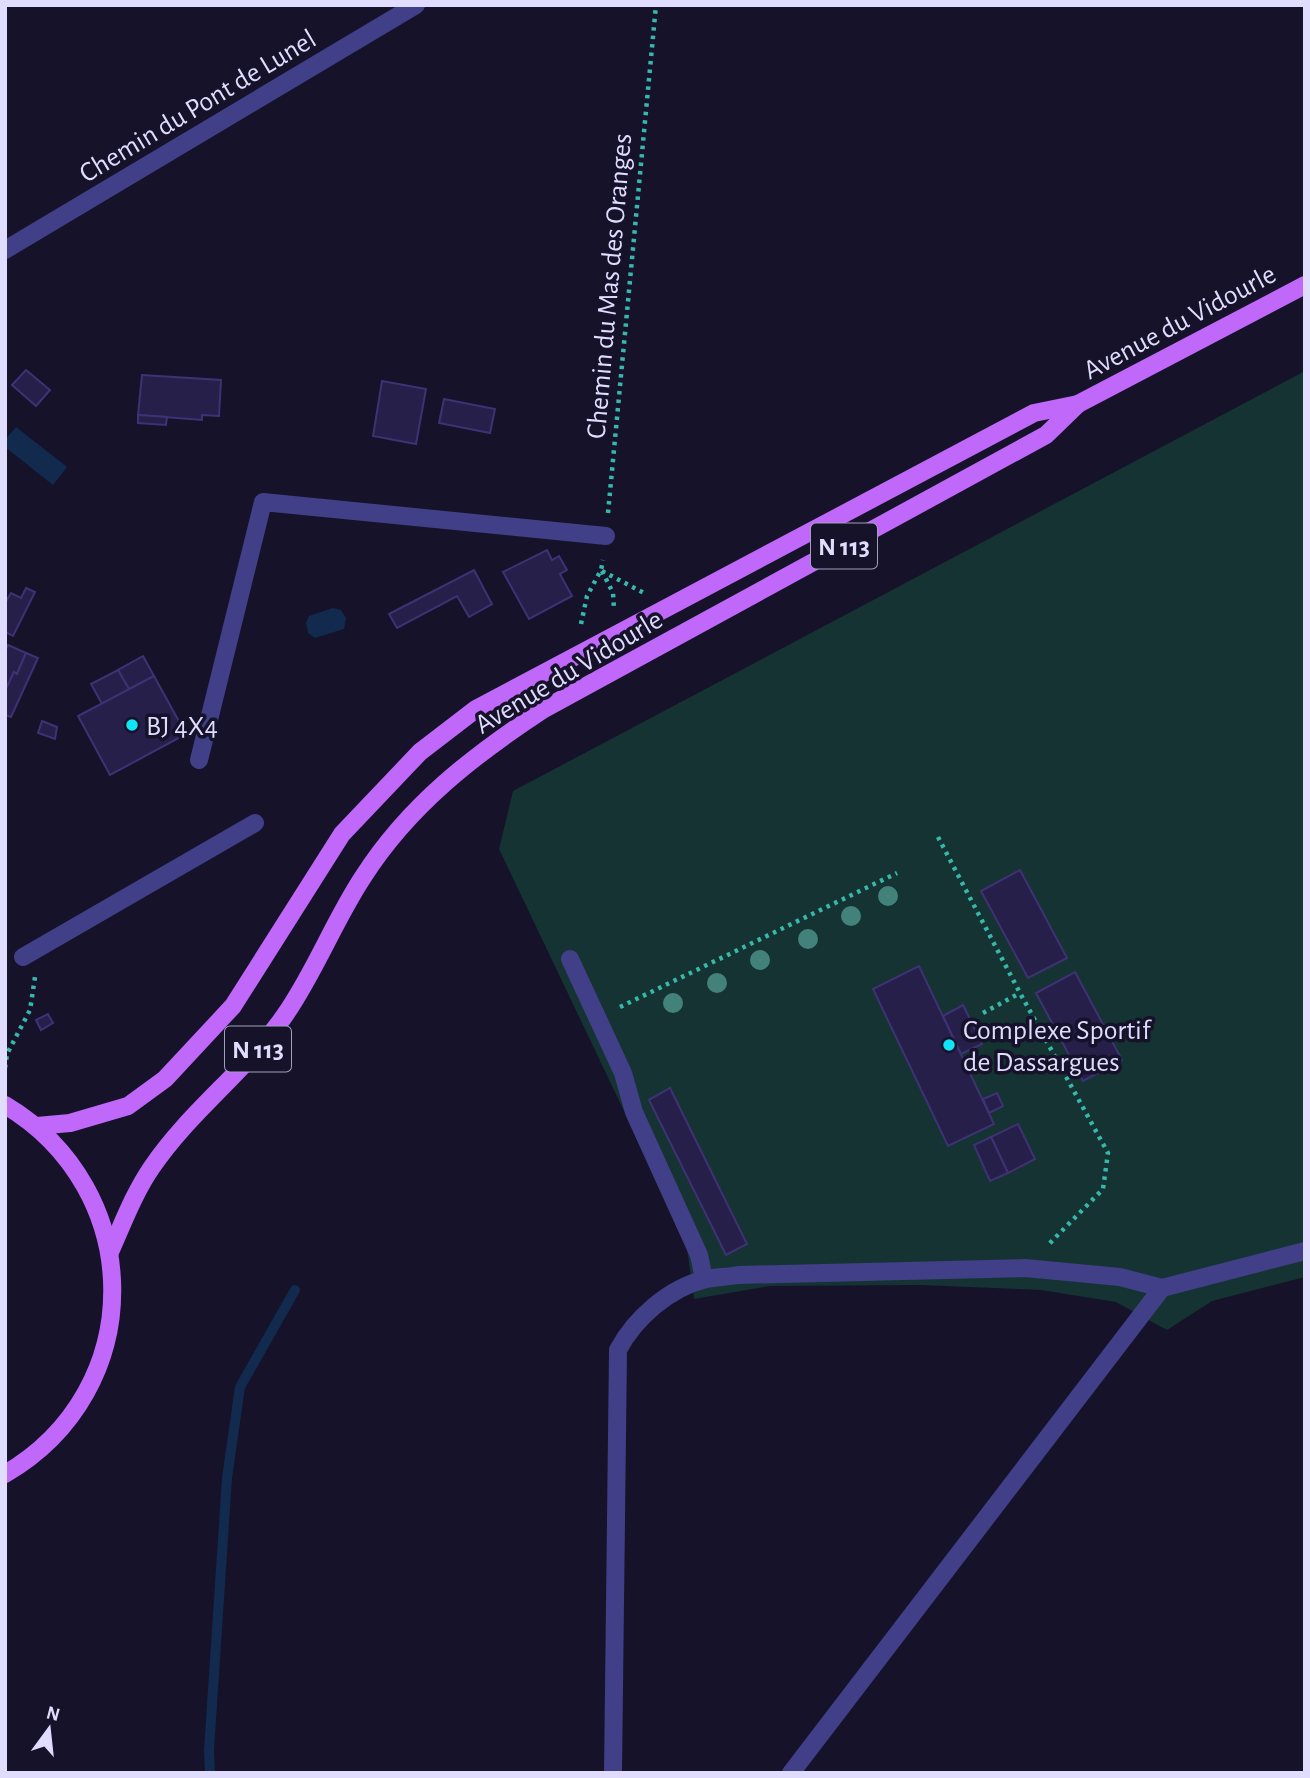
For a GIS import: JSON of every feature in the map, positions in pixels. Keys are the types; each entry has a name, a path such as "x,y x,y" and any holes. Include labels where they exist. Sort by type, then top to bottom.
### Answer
{"main road":[{"name":"Avenue du Vidourle","path":"37,1126 70,1123 128,1106 165,1079 233,1006 342,834 420,752 476,709 1034,413 1078,404 1305,285"},
{"name":"Avenue du Vidourle","path":"110,1252 132,1199 152,1167 190,1121 257,1051 286,1014 362,878 392,835 444,781 491,744 544,709 1046,435 1078,404"},
{"path":"5,1105 37,1126 58,1146 91,1195 103,1223 110,1252 113,1299 106,1345 89,1389 63,1428 29,1461 5,1474"}],"street":[{"name":"Chemin du Pont de Lunel","path":"5,250 416,5"},
{"path":"200,760 263,502 606,536"},
{"path":"31,953 255,823"},
{"path":"570,960 623,1073 634,1111 699,1255 704,1279"},
{"path":"613,1773 618,1350 627,1333 651,1308 704,1279 738,1275 1025,1268 1120,1277 1162,1288 1305,1251"},
{"path":"791,1773 1162,1288"}],"path":[{"name":"Chemin du Mas des Oranges","path":"573,656 587,596 601,570 606,536 656,5"},
{"name":"Chemin du Mas des Oranges","path":"601,570 612,593 613,635"},
{"path":"601,570 646,594 676,602"},
{"path":"938,837 1108,1153 1102,1189 1025,1268"},
{"path":"598,1018 897,873"},
{"path":"5,1068 8,1054 30,1010 31,953"},
{"path":"983,1013 1020,993"}],"green space":[{"name":"Complexe Sportif de Dassargues","path":"1305,371 1305,1277 1212,1301 1167,1330 1116,1302 1041,1290 920,1285 770,1286 694,1299 686,1241 499,849 513,791"}],"water":[{"path":"16,427 67,467 53,485 5,447 5,440"},
{"path":"333,608 341,610 346,618 344,629 315,638 308,633 306,623 309,616"}],"building":[{"path":"26,370 50,390 36,406 12,385"},
{"path":"142,375 221,380 219,416 202,415 202,420 138,415"},
{"path":"382,381 426,389 416,444 373,436"},
{"path":"444,399 495,409 490,433 439,423"},
{"path":"138,415 167,417 166,425 138,423"},
{"path":"547,550 552,560 559,556 567,570 560,574 572,596 529,619 503,572"},
{"path":"474,570 492,604 469,617 457,596 397,628 389,614"},
{"path":"26,588 35,592 13,636 5,632 5,603 11,593 21,598"},
{"path":"8,645 26,653 17,674 14,672 5,691 5,651"},
{"path":"26,653 38,658 11,717 5,715 5,691 14,672 17,674"},
{"path":"143,656 154,676 129,689 118,670"},
{"path":"118,670 129,689 102,704 91,684"},
{"name":"BJ 4X4","path":"154,676 186,734 110,775 78,716"},
{"path":"42,721 57,727 55,739 38,733"},
{"path":"1020,870 1067,958 1028,978 981,891"},
{"path":"919,966 994,1124 948,1146 873,989"},
{"path":"1075,972 1122,1060 1083,1081 1036,993"},
{"path":"963,1005 982,1044 961,1054 943,1016"},
{"path":"48,1014 53,1023 41,1030 36,1020"},
{"path":"670,1088 747,1244 726,1255 649,1100"},
{"path":"997,1093 1003,1106 989,1113 983,1099"},
{"path":"1018,1124 1035,1159 1008,1173 991,1137"},
{"path":"991,1137 1008,1173 990,1181 974,1145"}],"waterway":[{"path":"210,1773 209,1750 227,1478 240,1387 295,1290"}],"place":[{"name":"BJ 4X4","path":"132,725"},
{"name":"Complexe Sportif de Dassargues","path":"949,1045"}]}
